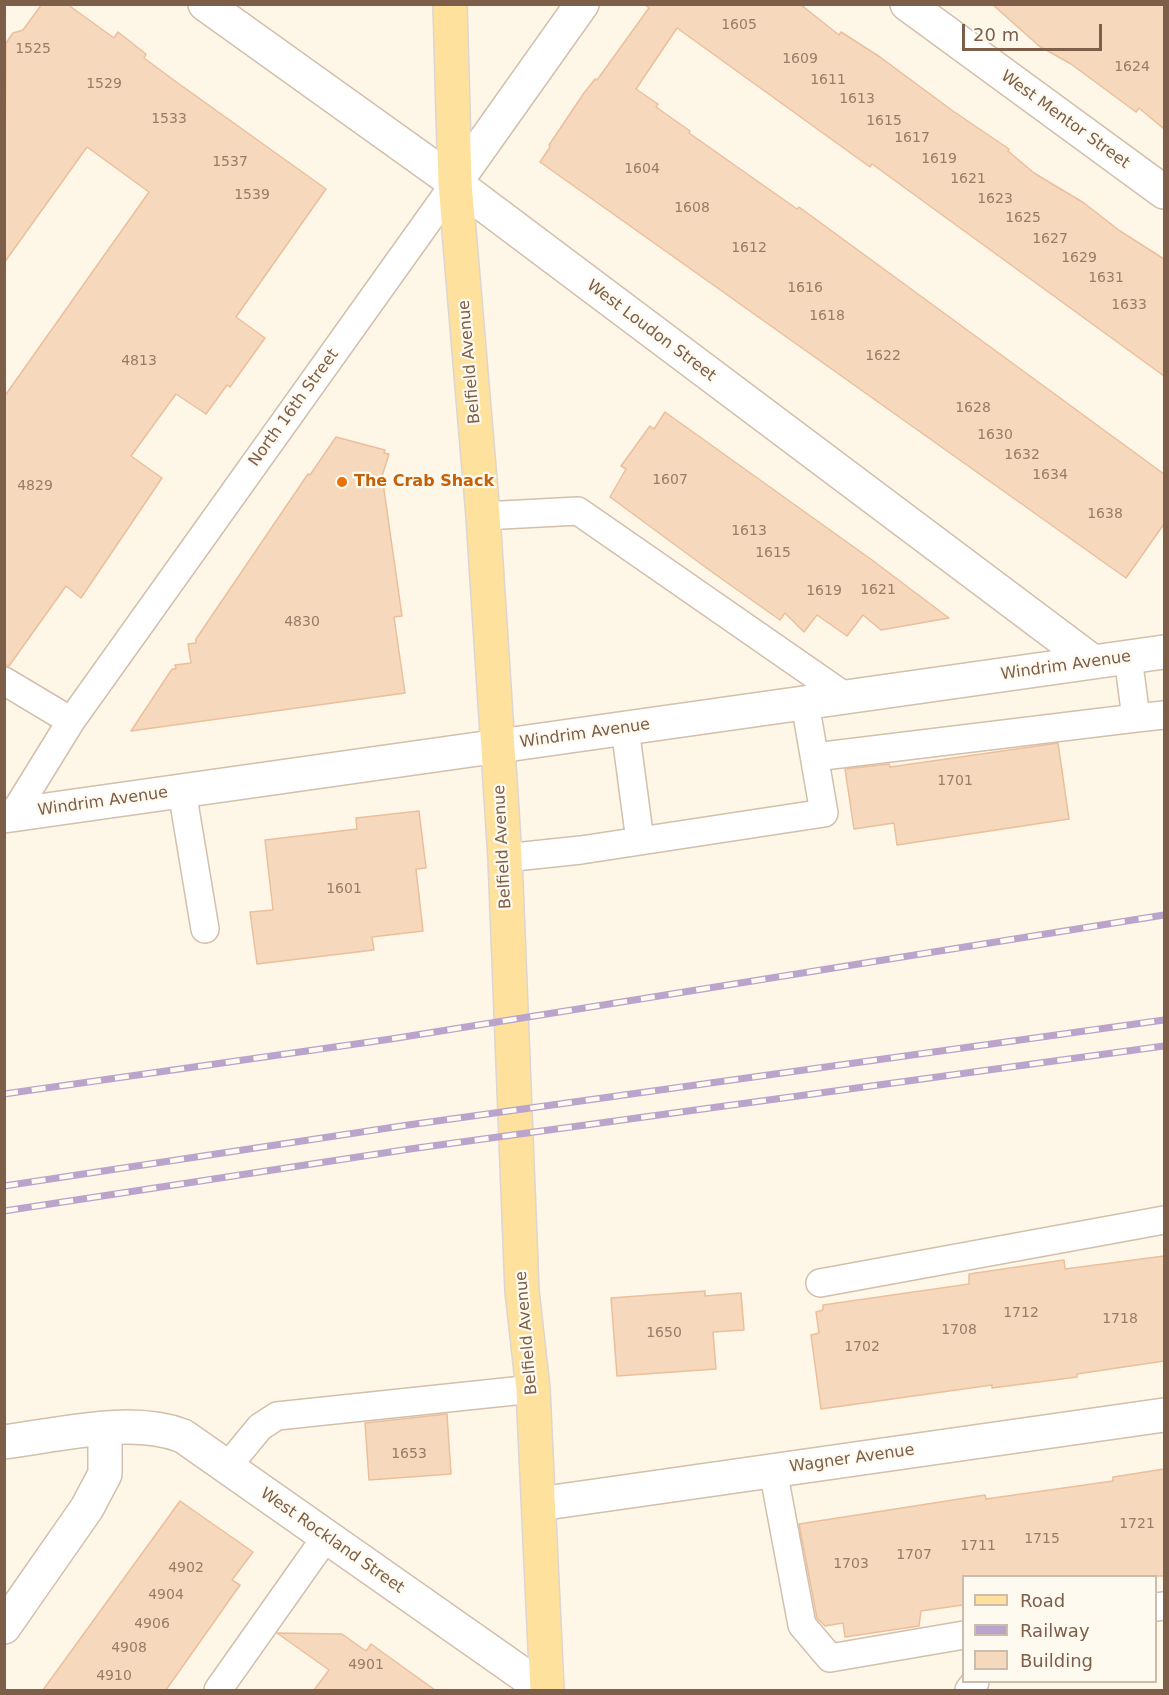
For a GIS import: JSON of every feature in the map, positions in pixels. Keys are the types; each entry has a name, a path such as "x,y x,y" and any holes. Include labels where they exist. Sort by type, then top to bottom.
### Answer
{"main road":[{"name":"Belfield Avenue","path":"450,4 454,183 483,516 505,858 522,1291 532,1389 539,1504 546,1690"}],"street":[{"name":"West Loudon Street","path":"205,4 454,183 1093,662"},
{"name":"North 16th Street","path":"454,183 582,4"},
{"name":"West Mentor Street","path":"907,4 1164,192"},
{"name":"Windrim Avenue","path":"9,816 1164,652"},
{"name":"Wagner Avenue","path":"539,1504 1164,1415"},
{"name":"West Rockland Street","path":"105,1429 140,1426 165,1429 183,1436 546,1690"},
{"path":"4,1442 105,1429 105,1474 92,1500 4,1627"}],"lane":[{"name":"North 16th Street","path":"9,816 71,721 454,183"},
{"path":"483,516 578,511 846,697"},
{"path":"1128,657 1136,718"},
{"path":"4,681 71,721"},
{"path":"505,858 640,841 824,813 805,703"},
{"path":"815,757 1164,715"},
{"path":"625,728 640,841"},
{"path":"182,791 205,929"},
{"path":"820,1283 1164,1220"},
{"path":"227,1467 260,1427 277,1416 532,1389"},
{"path":"773,1470 802,1625 830,1658 962,1635"},
{"path":"218,1690 326,1537"}],"building":[{"path":"42,4 67,4 114,38 118,32 146,54 144,58 326,189 236,317 265,338 230,387 227,385 206,414 176,394 131,456 162,478 81,598 66,586 9,666 4,665 4,397 149,192 87,147 4,263 6,43 13,33 23,30"},
{"path":"644,4 800,4 839,35 841,32 880,57 1009,149 1008,151 1034,173 1084,203 1120,231 1164,259 1164,376 872,164 870,167 677,28 636,89 658,104 656,107 690,131 689,133 797,209 799,207 1164,474 1164,524 1126,578 540,162 584,93 595,79 597,80 649,8"},
{"path":"992,4 1164,4 1164,129 1139,108 1136,112 1071,64 1039,46"},
{"path":"665,412 949,618 881,630 863,615 847,636 817,615 804,632 785,613 780,620 712,572 610,497 626,469 621,466 650,426 654,429"},
{"path":"336,437 385,450 384,453 389,454 382,476 402,616 394,617 405,693 131,731 172,669 176,669 175,665 191,663 188,644 196,643 196,639 308,474 310,475"},
{"path":"1058,743 1069,819 897,845 894,823 854,829 845,769 889,764 890,767"},
{"path":"419,811 426,868 416,869 423,931 372,937 374,950 257,964 250,912 273,910 265,840 357,829 356,818"},
{"path":"1164,1256 1164,1361 1077,1374 1077,1377 992,1388 992,1385 821,1409 811,1335 819,1333 816,1312 823,1310 823,1305 969,1284 969,1274 1064,1260 1065,1269"},
{"path":"705,1291 705,1296 741,1293 744,1330 713,1332 716,1369 617,1376 611,1298"},
{"path":"447,1414 451,1474 369,1480 365,1423"},
{"path":"1164,1469 1164,1576 962,1575 962,1605 921,1611 919,1626 845,1637 843,1623 825,1626 817,1618 799,1524 985,1495 986,1499 1113,1481 1113,1477"},
{"path":"180,1501 253,1552 232,1580 240,1585 166,1690 43,1690"},
{"path":"277,1633 342,1634 366,1651 371,1644 435,1690 314,1690 329,1670"}],"railway":[{"path":"4,1094 391,1039 1164,915"},
{"path":"4,1186 408,1125 1164,1020"},
{"path":"4,1211 410,1149 1164,1046"}],"place":[{"name":"The Crab Shack","path":"342,482"}]}
